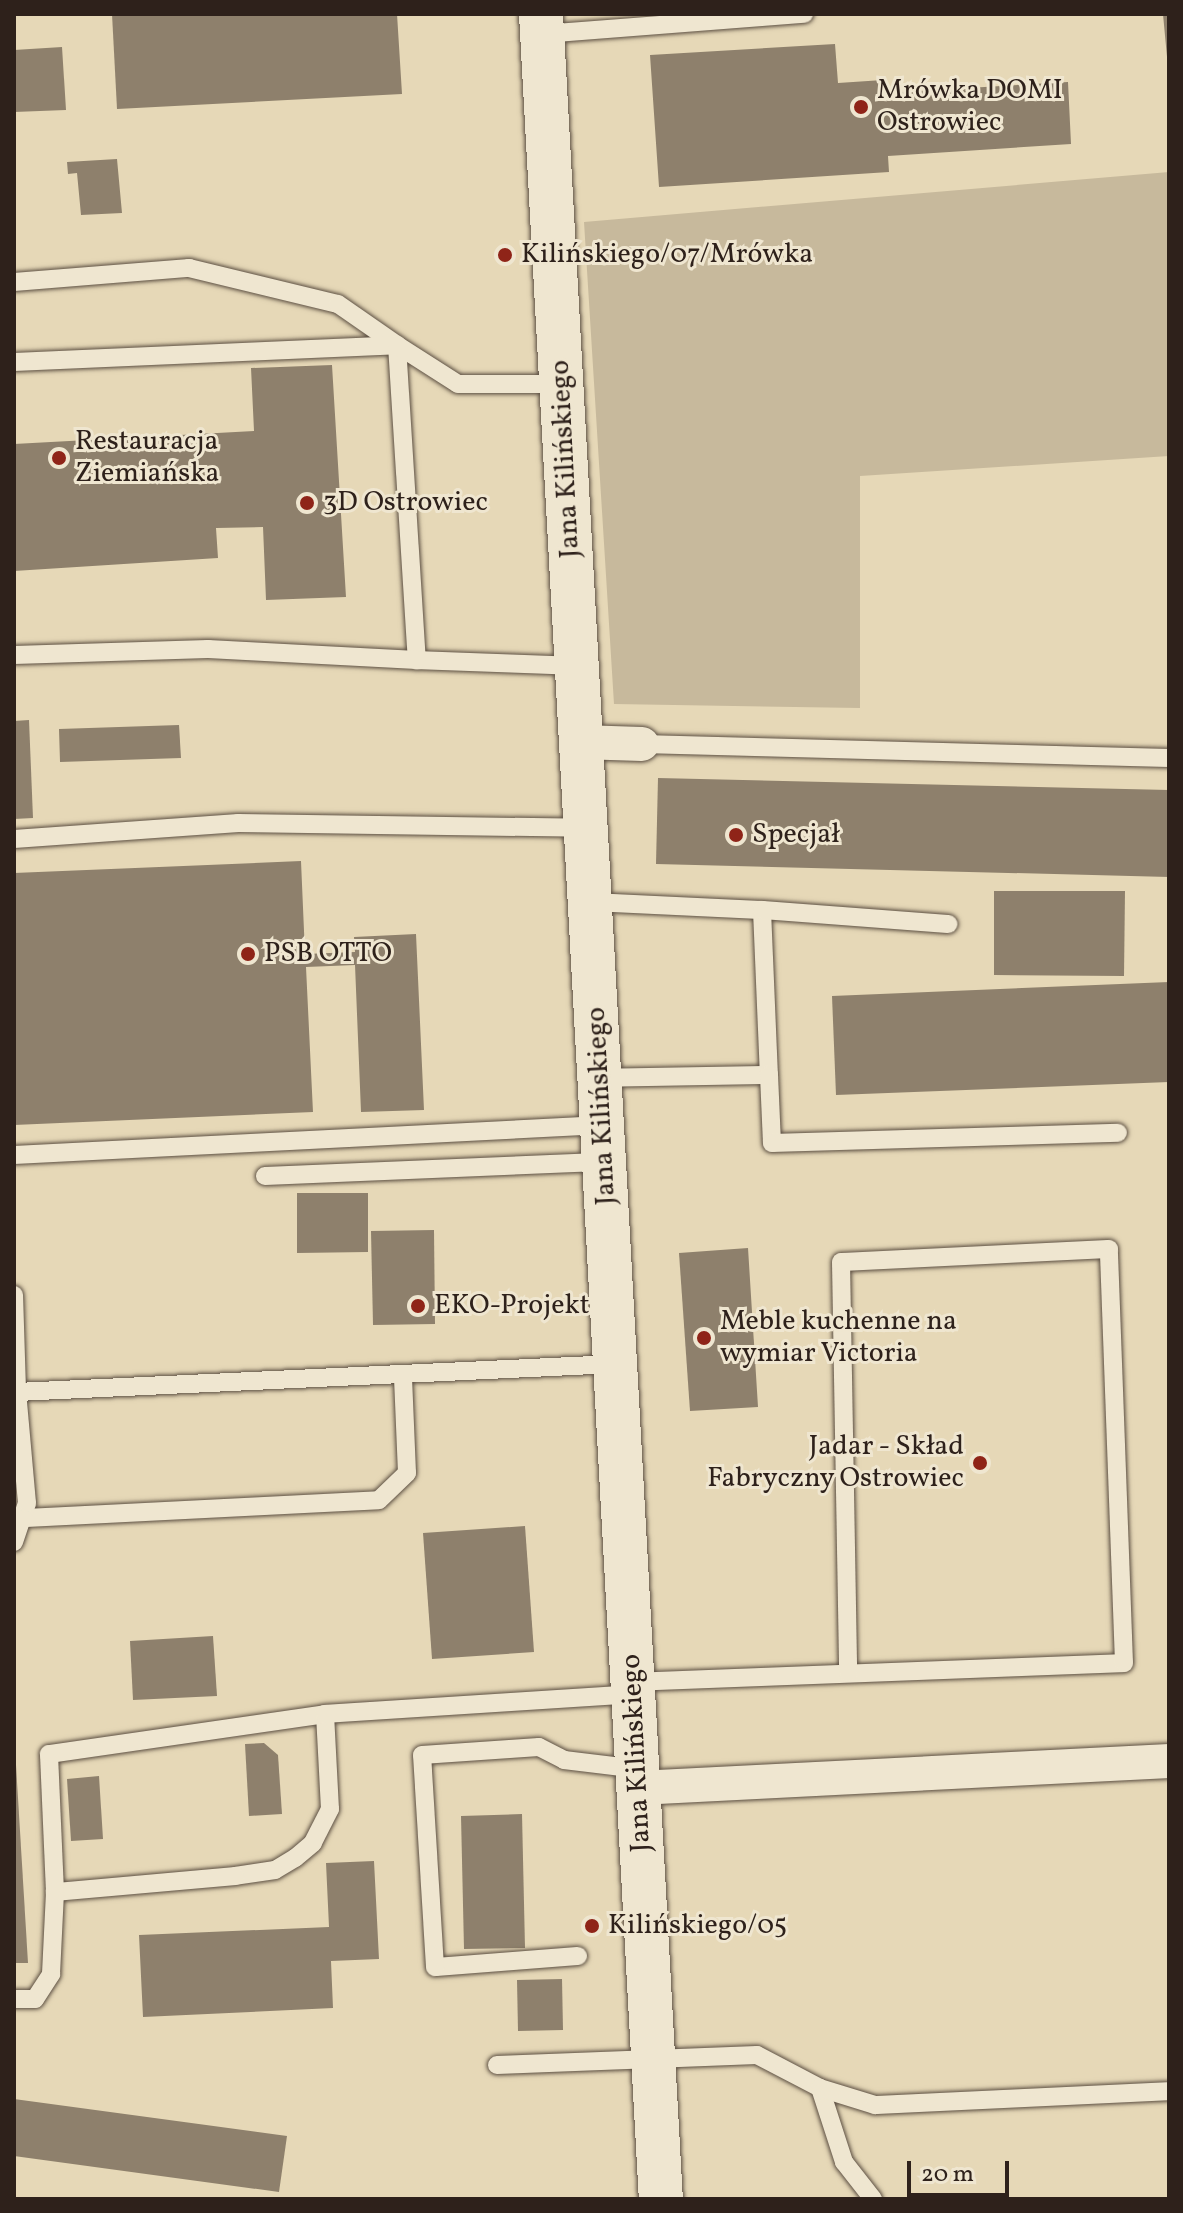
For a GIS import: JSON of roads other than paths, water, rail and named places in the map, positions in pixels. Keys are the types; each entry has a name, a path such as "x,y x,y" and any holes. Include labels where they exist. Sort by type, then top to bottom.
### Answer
{"street":[{"name":"Jana Kilińskiego","path":"542,24 661,2199"},
{"path":"580,742 642,744"},
{"path":"638,1779 1169,1761"}],"lane":[{"path":"542,24 804,14"},
{"path":"14,282 189,268 338,304 458,384 563,384"},
{"path":"14,362 397,345"},
{"path":"397,345 417,660"},
{"path":"14,655 208,649 577,666"},
{"path":"642,744 1169,758"},
{"path":"14,839 238,823 586,828"},
{"path":"590,902 762,910 948,924"},
{"path":"762,910 772,1143 1118,1133"},
{"path":"600,1078 769,1075"},
{"path":"14,1155 604,1144"},
{"path":"265,1176 604,1144"},
{"path":"14,1999 35,1999 51,1974 55,1892 49,1754 325,1714 848,1673 1124,1663 1109,1249 841,1262 848,1673"},
{"path":"14,1295 26,1518 14,1542"},
{"path":"17,1392 616,1364"},
{"path":"26,1518 379,1500 407,1473 403,1376"},
{"path":"55,1892 235,1876 275,1870 295,1858 313,1843 330,1809 325,1714"},
{"path":"578,1956 435,1967 422,1755 539,1747 564,1760 638,1779"},
{"path":"497,2065 757,2055 820,2088 875,2105 1169,2091"},
{"path":"820,2088 844,2162 873,2199"}],"place":[{"name":"Mrówka DOMI Ostrowiec","path":"861,107"},
{"name":"Kilińskiego/07/Mrówka","path":"505,255"},
{"name":"Restauracja Ziemiańska","path":"59,458"},
{"name":"3D Ostrowiec","path":"307,503"},
{"name":"Specjał","path":"736,835"},
{"name":"PSB OTTO","path":"248,954"},
{"name":"EKO-Projekt","path":"418,1306"},
{"name":"Meble kuchenne na wymiar Victoria","path":"704,1338"},
{"name":"Jadar - Skład Fabryczny Ostrowiec","path":"980,1463"},
{"name":"Kilińskiego/05","path":"592,1926"}]}
